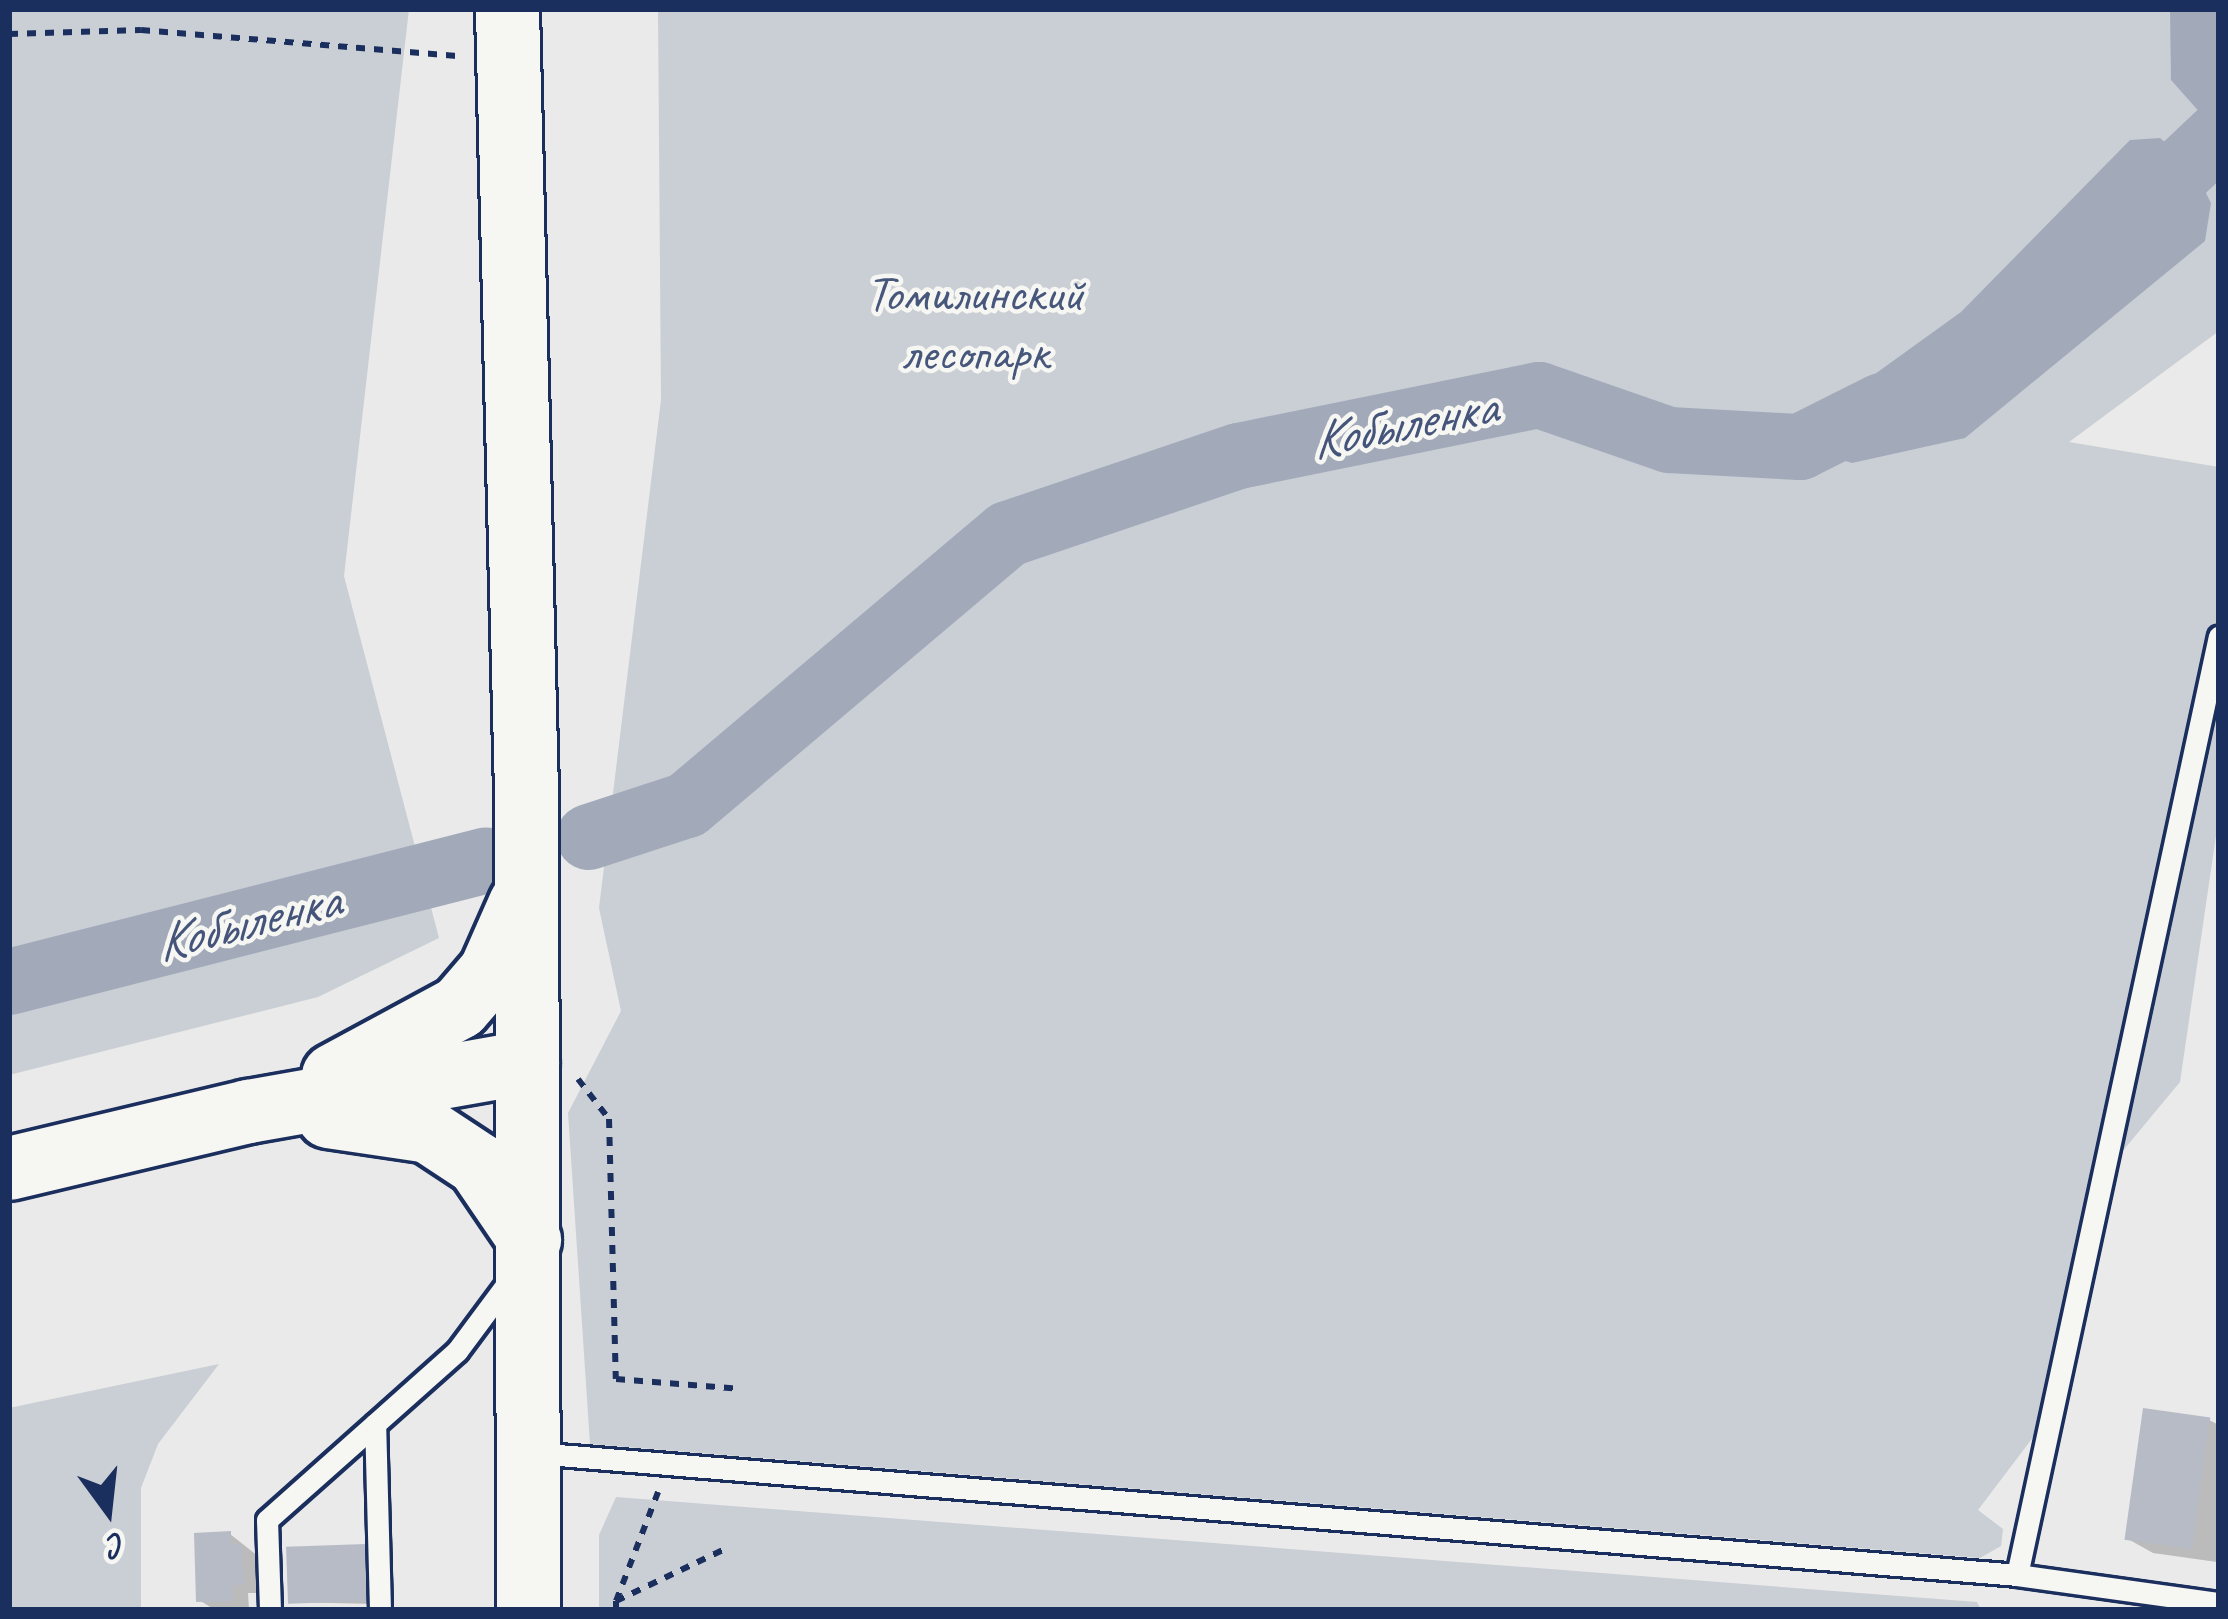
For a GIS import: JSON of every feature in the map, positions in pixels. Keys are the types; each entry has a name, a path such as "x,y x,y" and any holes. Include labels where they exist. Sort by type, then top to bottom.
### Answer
{"street":[{"path":"508,34 526,879 553,1072 529,1242 529,1610"},
{"path":"248,1111 392,1049 459,1007 510,936 526,879"},
{"path":"9,1168 248,1111 553,1072"},
{"path":"248,1111 428,1131 478,1164 529,1242"}],"lane":[{"path":"2017,1575 2219,636"},
{"path":"270,1610 267,1520 494,1310 529,1242"},
{"path":"374,1424 380,1610"},
{"path":"527,1453 2017,1575 2219,1603"}],"path":[{"path":"9,34 141,30 508,34"},
{"path":"553,1072 609,1119 616,1379 739,1389"},
{"path":"616,1606 668,1467"},
{"path":"616,1606 727,1548"}],"green space":[{"path":"9,9 409,9 344,576 439,938 318,997 9,1075"},
{"name":"Томилинский лесопарк","path":"658,9 2219,9 2219,331 2069,442 2219,467 2219,815 2180,1082 2121,1153 2037,1432 1978,1510 2003,1529 2001,1546 1980,1558 590,1444 568,1113 621,1011 599,908 661,400"},
{"path":"219,1364 158,1444 141,1488 141,1610 9,1610 9,1408"},
{"path":"616,1497 1977,1602 1981,1610 599,1610 599,1535"}],"water":[{"path":"2170,9 2219,9 2219,134 2171,80"},
{"path":"2160,138 2192,165 2211,203 2205,241 1965,438 1852,463 1800,447 1850,392 1961,312 2130,140"}],"building":[{"path":"2143,1408 2210,1417 2192,1549 2124,1540"},
{"path":"231,1531 231,1544 242,1544 244,1585 233,1585 233,1601 196,1602 194,1533"},
{"path":"366,1544 368,1601 288,1604 286,1547"}],"waterway":[{"name":"Кобыленка","path":"2126,223 2219,135"},
{"name":"Кобыленка","path":"589,837 687,805 1008,534 1239,456 1539,395 1669,440 1800,447 1882,406"},
{"name":"Кобыленка","path":"9,982 486,860"}]}
